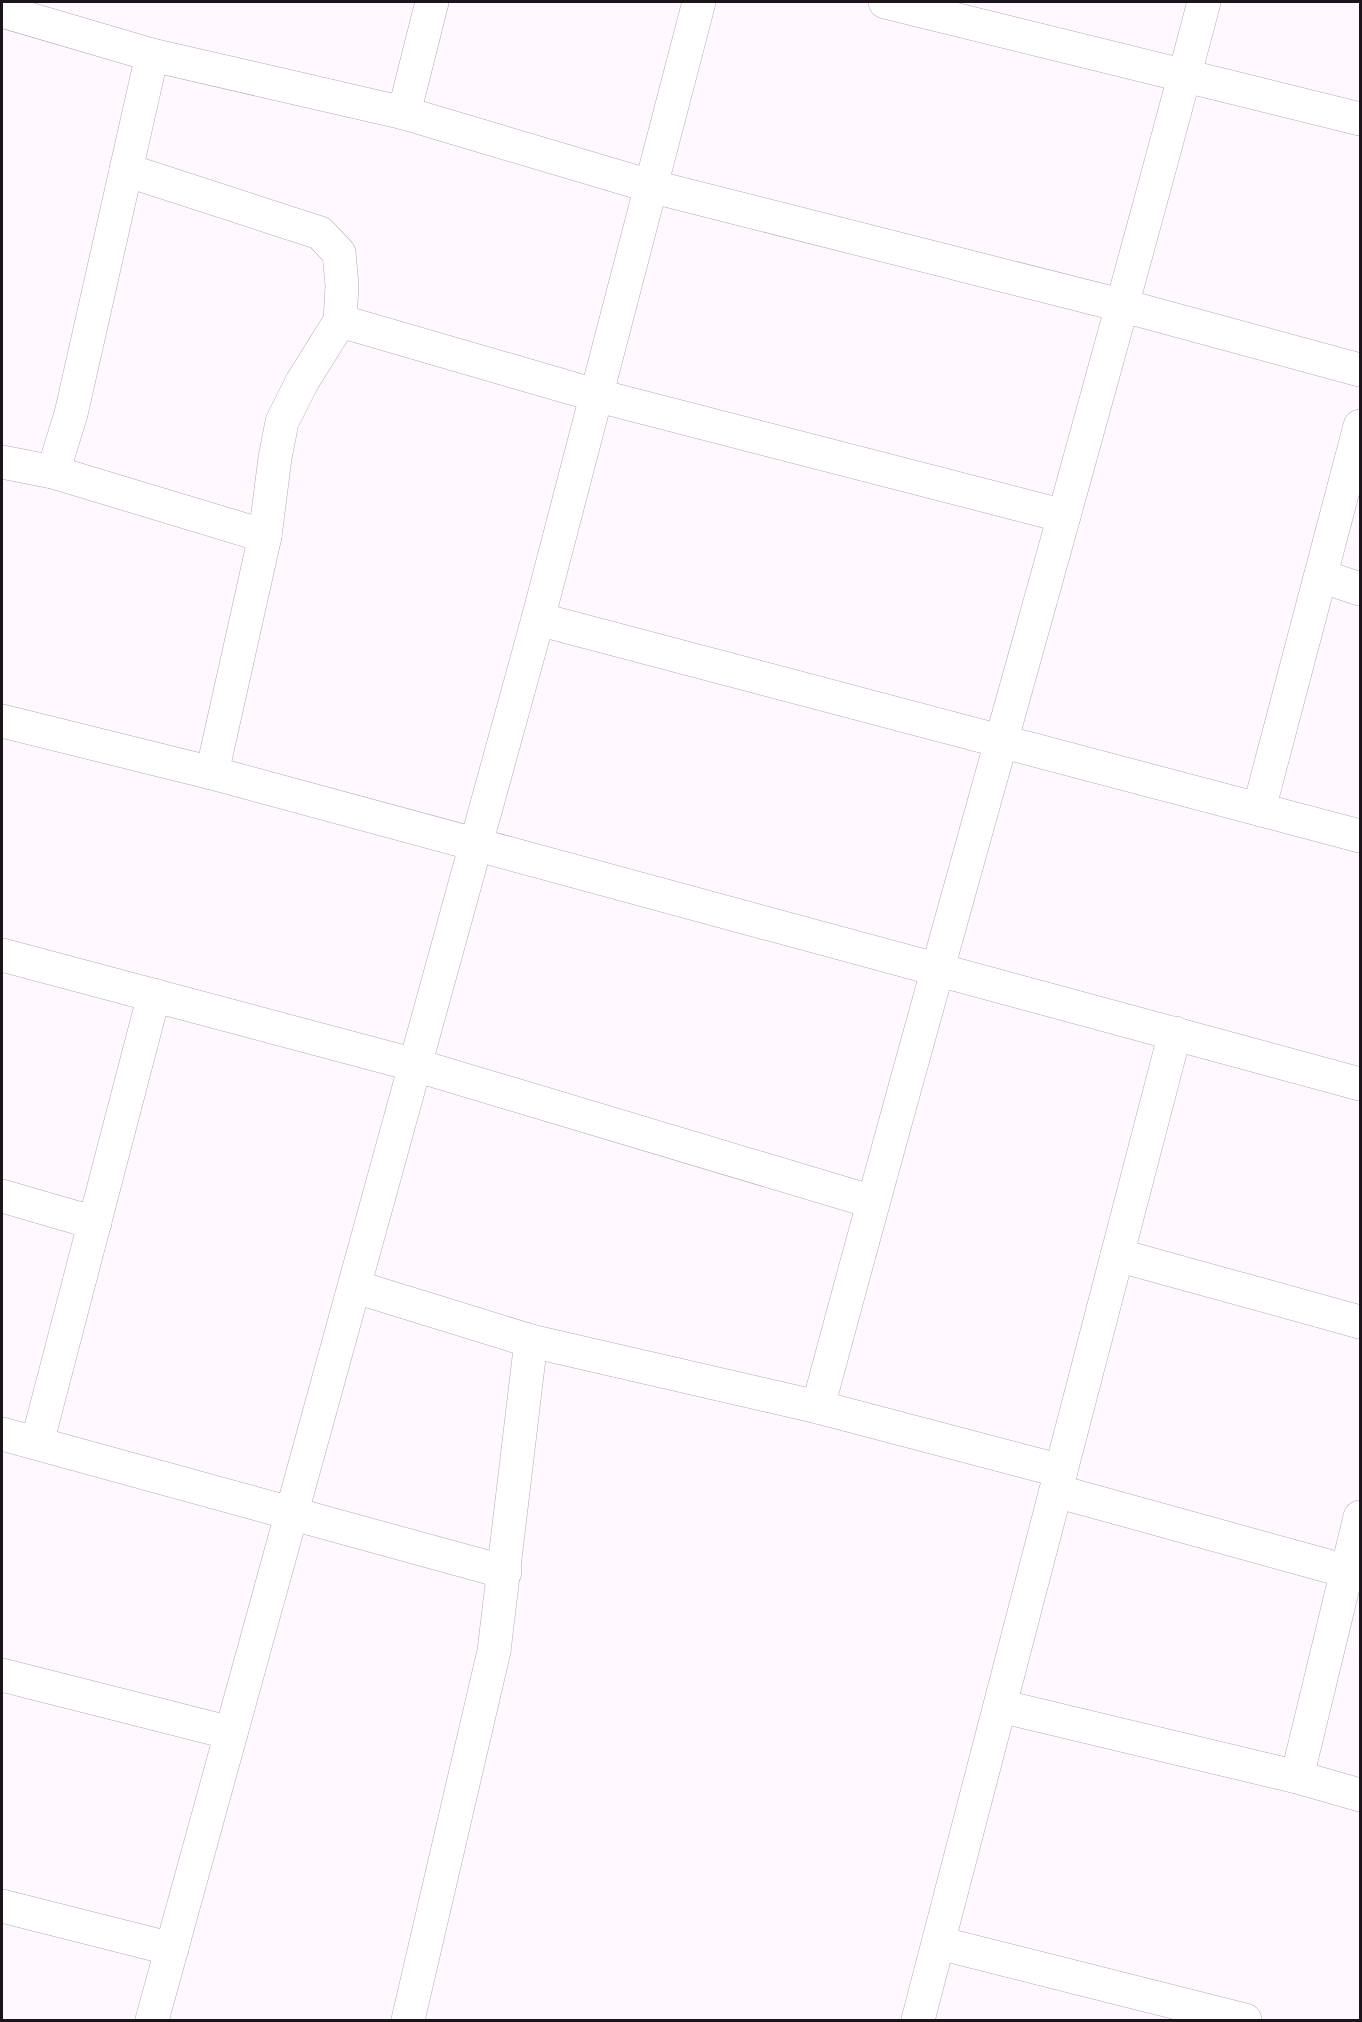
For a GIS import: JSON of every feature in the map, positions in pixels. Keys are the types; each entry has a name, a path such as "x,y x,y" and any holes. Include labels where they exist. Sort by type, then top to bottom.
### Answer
{"street":[{"path":"404,113 432,2"},
{"path":"152,2020 356,1287 538,619 699,2"},
{"path":"885,2 1360,119"},
{"path":"818,1407 936,969 1003,741 1124,306 1204,2"},
{"path":"2,11 152,55 404,113 650,186 1124,306 1360,370"},
{"path":"53,472 70,414 152,55"},
{"path":"126,170 320,233 339,253 342,285 340,321 302,382 282,422 274,458 265,536 212,773"},
{"path":"340,321 595,395 1065,516"},
{"path":"1259,809 1360,426"},
{"path":"2,462 53,472 265,536"},
{"path":"1321,576 1360,589"},
{"path":"538,619 1360,836"},
{"path":"2,721 212,773 1360,1084"},
{"path":"2,955 415,1065 873,1202"},
{"path":"38,1443 154,995"},
{"path":"918,2020 1175,1033"},
{"path":"2,1196 95,1223"},
{"path":"1117,1255 1360,1322"},
{"path":"356,1287 531,1341 818,1407 1346,1571"},
{"path":"408,2020 494,1651 531,1341"},
{"path":"2,1434 505,1572"},
{"path":"1297,1777 1360,1517"},
{"path":"2,1675 231,1733"},
{"path":"1000,1706 1297,1777 1360,1795"},
{"path":"2,1906 172,1949"},
{"path":"939,1943 1201,2015 1245,2020"}]}
